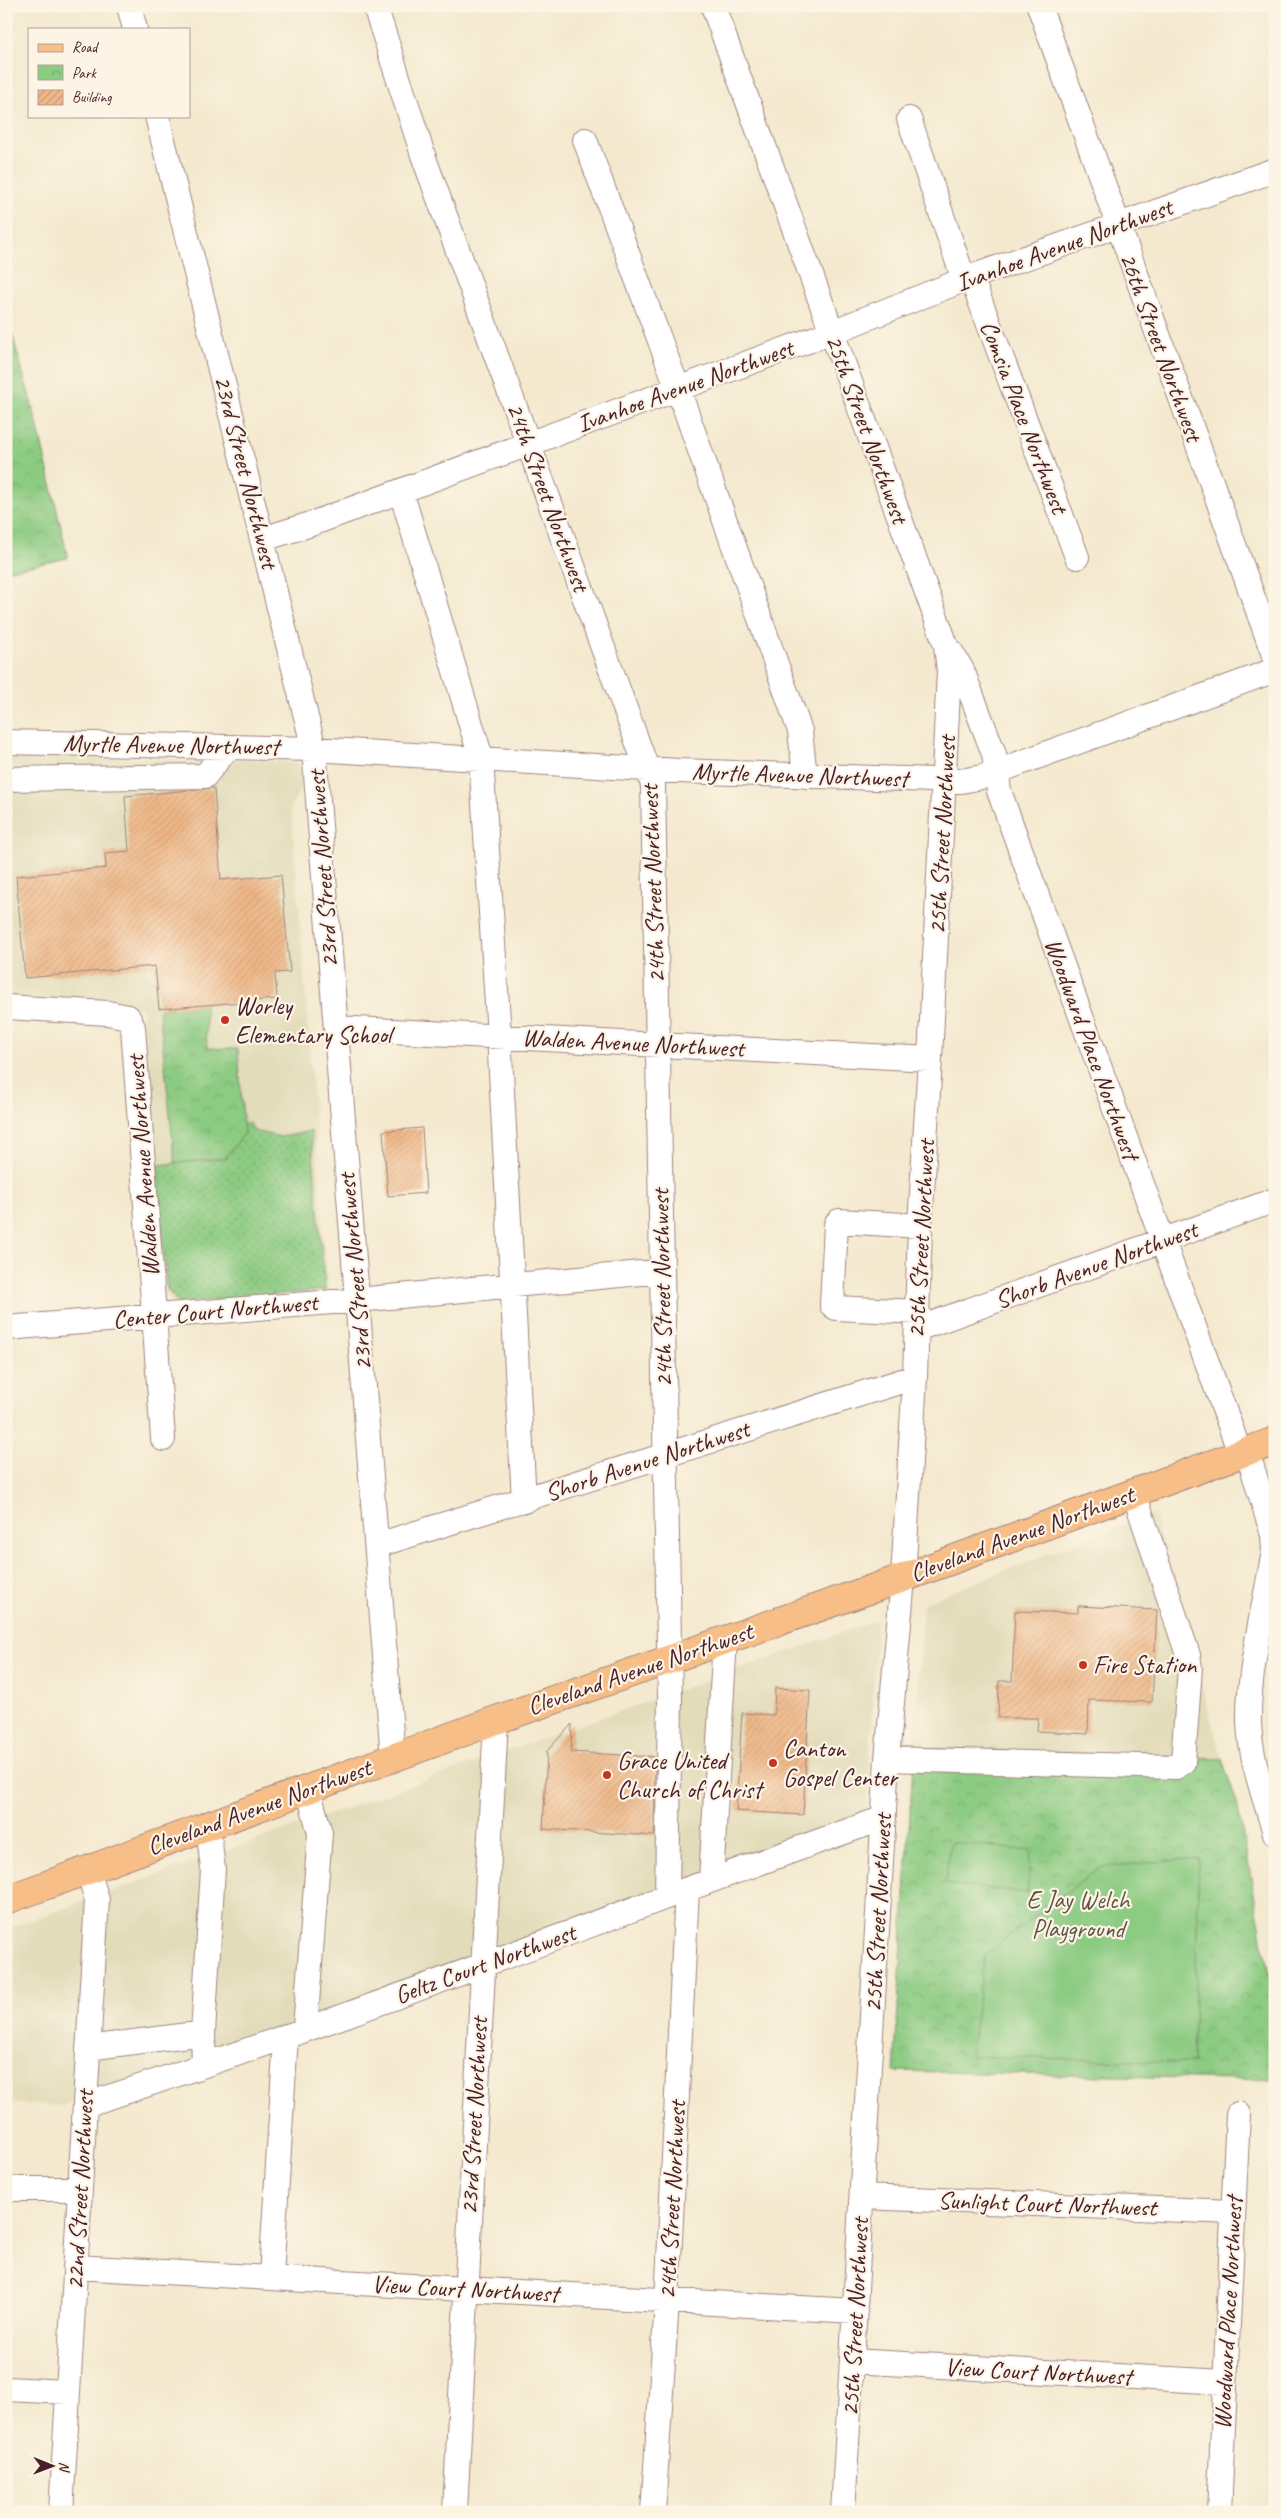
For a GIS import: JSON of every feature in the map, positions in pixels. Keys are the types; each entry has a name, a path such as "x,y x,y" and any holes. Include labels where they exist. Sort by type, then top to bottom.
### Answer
{"main road":[{"name":"Cleveland Avenue Northwest","path":"6,1900 496,1720 903,1578 1275,1441"}],"street":[{"path":"129,6 135,28"},
{"name":"24th Street Northwest","path":"376,6 424,158 648,768 653,785 655,803 662,1270 677,1893 667,2301 653,2512"},
{"name":"25th Street Northwest","path":"713,6 946,645 949,671 920,1226 916,1377 903,1578 887,1759 843,2512"},
{"name":"26th Street Northwest","path":"1039,6 1275,658"},
{"name":"23rd Street Northwest","path":"158,118 314,749 378,1545 393,1758"},
{"name":"Comsia Place Northwest","path":"909,119 968,279 1077,557"},
{"path":"585,140 678,389 800,731 805,776"},
{"name":"Ivanhoe Avenue Northwest","path":"263,539 311,524 678,389 968,279 1275,170"},
{"path":"401,491 481,758 499,1035 524,1501"},
{"name":"Woodward Place Northwest","path":"946,645 962,670 994,754 998,791 1162,1240 1244,1452 1273,1535 1274,1551 1250,1693 1249,1723 1254,1764 1275,1833"},
{"name":"Myrtle Avenue Northwest","path":"6,742 314,749 805,776 944,781 972,780 1275,670"},
{"path":"6,779 205,776 228,747"},
{"name":"Walden Avenue Northwest","path":"6,1007 108,1013 128,1017 132,1027 163,1439"},
{"name":"Walden Avenue Northwest","path":"336,1028 499,1035 930,1059"},
{"name":"Shorb Avenue Northwest","path":"917,1321 1162,1240 1275,1200"},
{"path":"917,1321 836,1308 832,1305 836,1224 839,1221 920,1226"},
{"name":"Center Court Northwest","path":"6,1328 358,1300 662,1270"},
{"name":"Shorb Avenue Northwest","path":"378,1545 524,1501 916,1377"},
{"path":"887,1759 1176,1767 1183,1762 1190,1668 1188,1655 1134,1493"},
{"path":"711,1880 725,1639"},
{"name":"23rd Street Northwest","path":"455,2512 465,2289 496,1720"},
{"path":"271,2277 295,2033 320,1833 308,1790"},
{"name":"Geltz Court Northwest","path":"85,2105 483,1966 711,1880 884,1818"},
{"path":"204,2065 203,2033 213,1869 208,1826"},
{"name":"22nd Street Northwest","path":"61,2512 97,1900 88,1870"},
{"path":"88,2048 203,2033"},
{"name":"Woodward Place Northwest","path":"1219,2512 1238,2114"},
{"path":"6,2189 80,2189"},
{"name":"Sunlight Court Northwest","path":"862,2196 1233,2212"},
{"name":"View Court Northwest","path":"75,2267 855,2311"},
{"name":"View Court Northwest","path":"852,2361 1224,2382"},
{"path":"6,2389 68,2392"}],"shaded area":[{"name":"Worley Elementary School","path":"6,756 235,759 298,763 302,787 291,805 328,1293 175,1306 164,1292 142,1008 6,996"},
{"path":"1153,1513 1222,1759 914,1748 923,1603"},
{"path":"877,1620 867,1814 92,2097 62,2106 6,2103 6,1929"}],"green space":[{"path":"6,312 37,423 68,558 6,571"},
{"path":"205,1005 207,1048 238,1049 244,1134 225,1158 175,1163 159,1009"},
{"path":"250,1123 254,1131 281,1137 311,1131 325,1290 178,1303 167,1289 157,1165 225,1158 244,1134 243,1124"},
{"name":"E Jay Welch Playground","path":"914,1748 1222,1759 1237,1803 1275,2006 1275,2080 894,2071"},
{"path":"951,1842 1031,1851 1027,1893 945,1884"},
{"path":"1199,1858 1193,2063 970,2056 985,1955 1100,1867"}],"building":[{"path":"214,788 221,880 281,875 290,972 275,973 277,999 159,1009 155,966 25,978 16,876 106,868 105,853 129,851 125,796"},
{"path":"422,1128 426,1193 388,1196 383,1131"},
{"name":"Fire Station","path":"1078,1606 1157,1610 1152,1702 1089,1700 1088,1734 1037,1731 1038,1718 998,1718 999,1681 1012,1681 1015,1611 1078,1613"},
{"name":"Canton Gospel Center","path":"775,1688 810,1690 803,1815 736,1811 742,1713 774,1715"},
{"name":"Grace United Church of Christ","path":"572,1724 571,1752 655,1757 654,1836 543,1829 547,1751"}],"place":[{"name":"Worley Elementary School","path":"225,1020"},
{"name":"Fire Station","path":"1083,1665"},
{"name":"Canton Gospel Center","path":"773,1763"},
{"name":"Grace United Church of Christ","path":"607,1775"}]}
